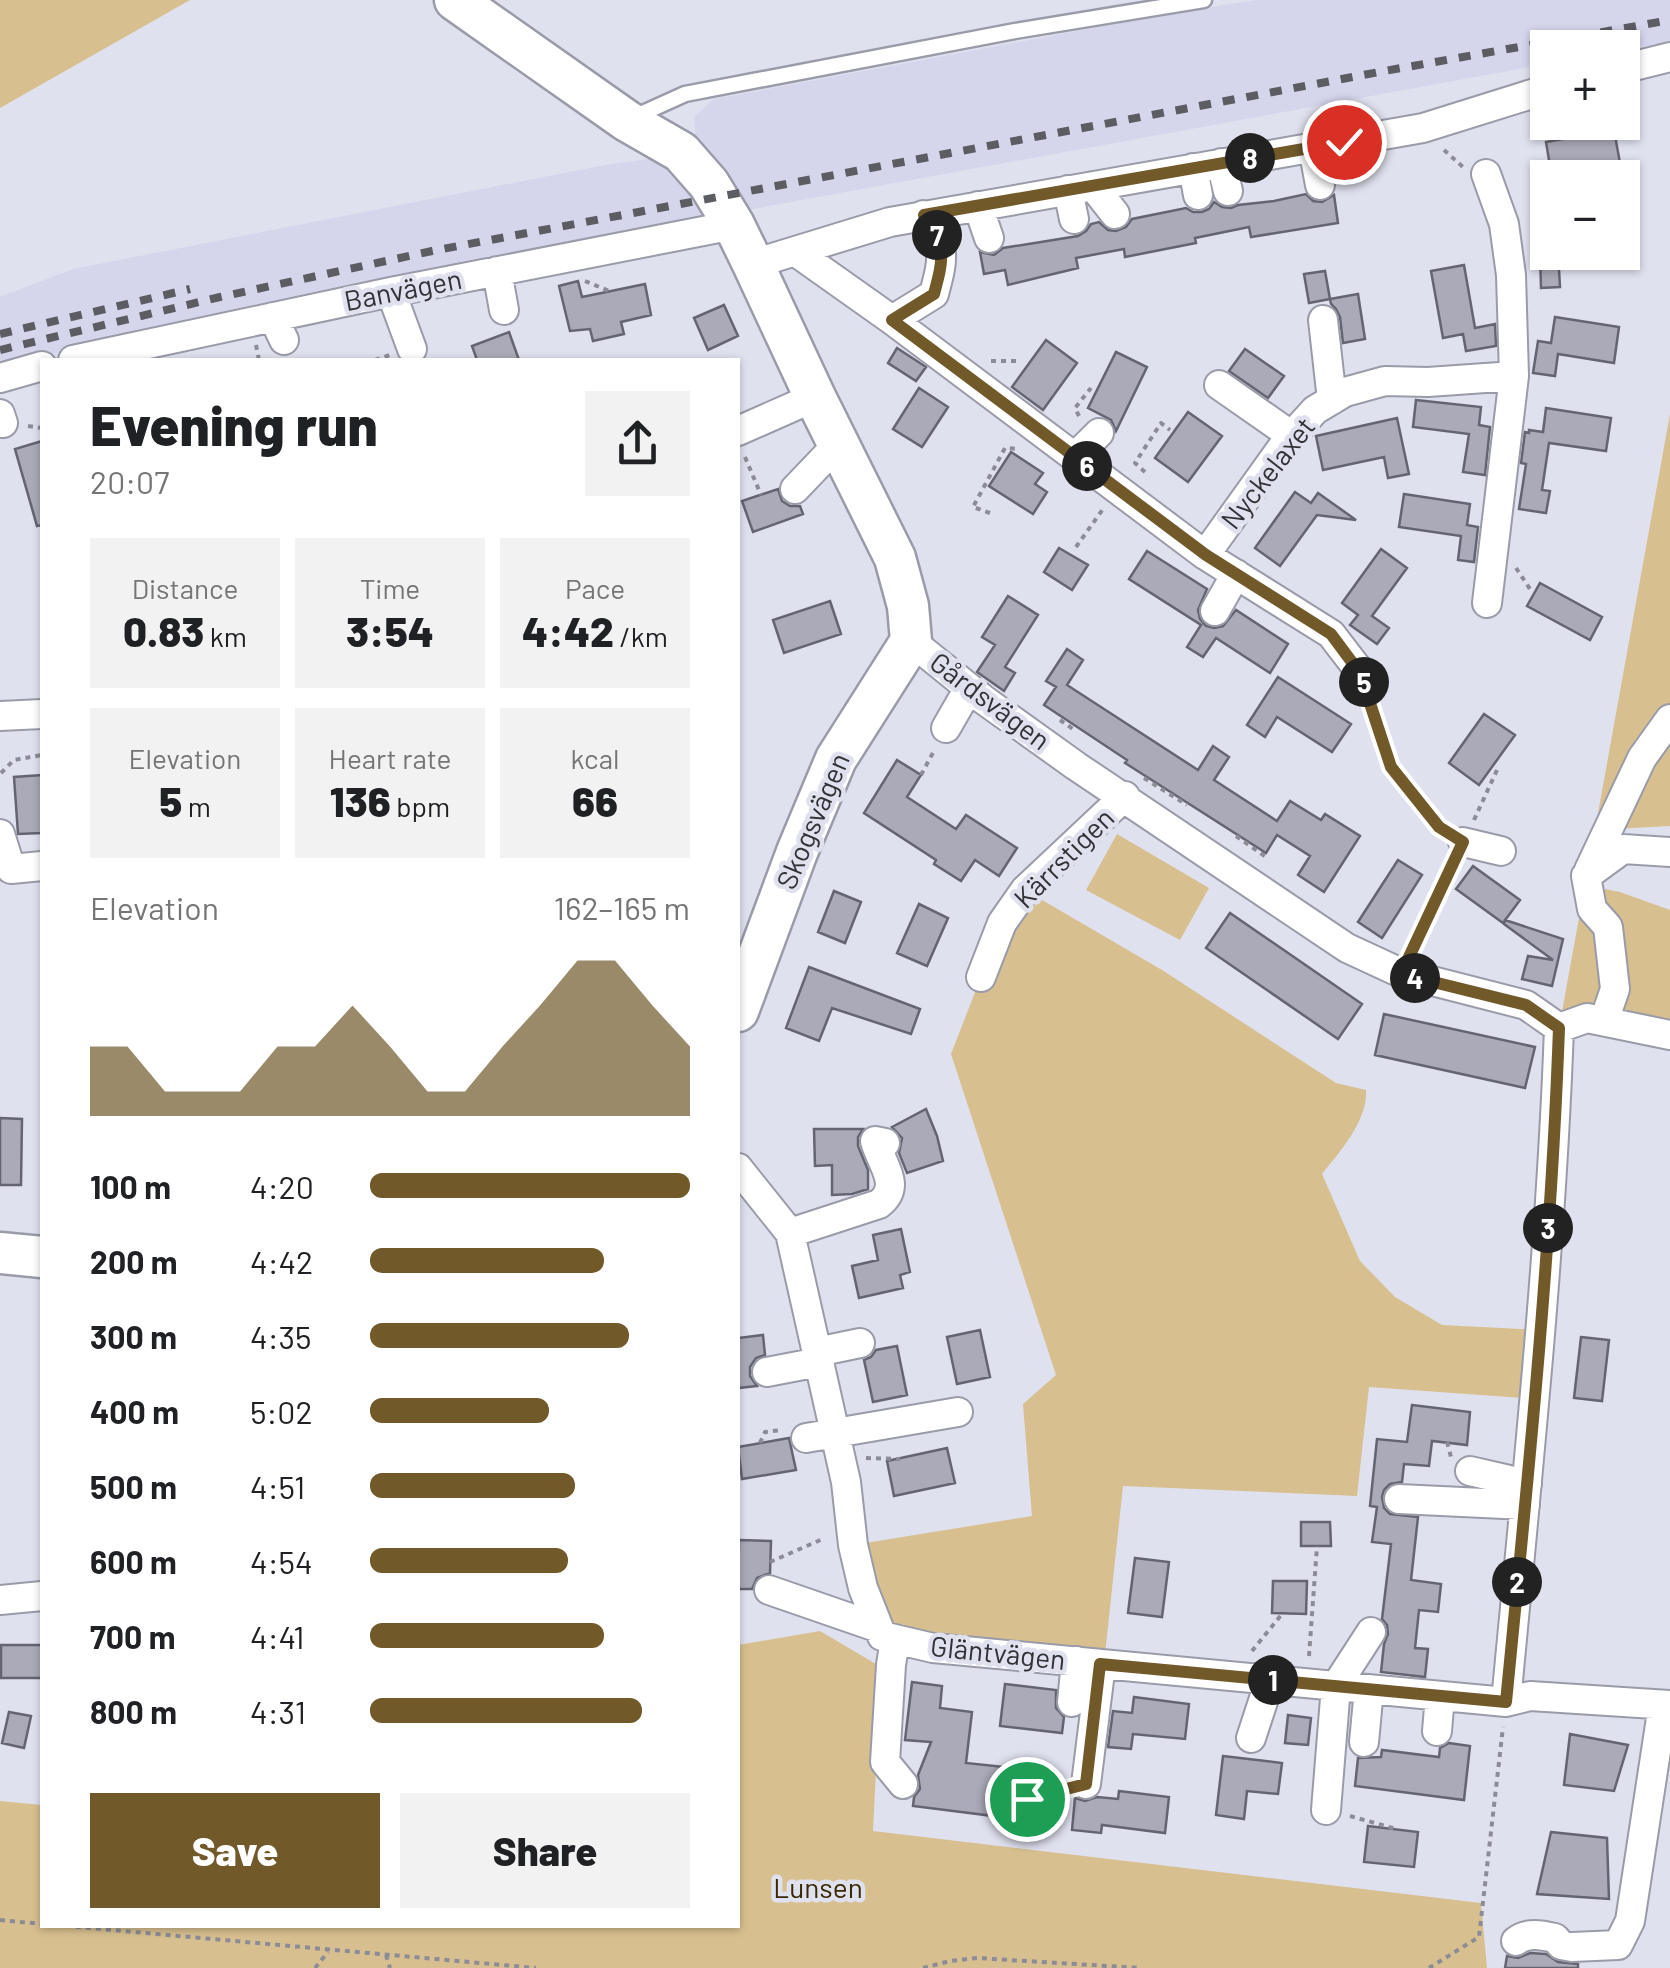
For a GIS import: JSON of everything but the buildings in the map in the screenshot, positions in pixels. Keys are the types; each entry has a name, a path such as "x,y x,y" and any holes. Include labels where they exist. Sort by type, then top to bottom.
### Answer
{"street":[{"name":"Gårdsvägen","path":"455,0 627,120 681,152 709,184 734,225 895,558 908,606 910,641 1076,766 1131,785 1228,870 1347,948 1401,974 1526,1005 1559,1028"},
{"path":"1640,64 1670,57"},
{"path":"753,264 924,215 1081,188 1210,179 1314,147 1423,128 1530,95"},
{"path":"1314,147 1320,185"},
{"path":"1486,174 1504,224 1511,276 1514,376 1487,603"},
{"path":"1081,188 1114,214"},
{"path":"1074,219 1081,188"},
{"path":"978,206 989,238"},
{"path":"892,320 934,294 941,266 940,240 924,215"},
{"name":"Banvägen","path":"104,357 279,329 391,292 497,272 562,265 734,225"},
{"name":"Nyckelaxet","path":"796,252 1206,555 1331,634 1360,673"},
{"path":"497,272 504,310"},
{"path":"391,292 412,348"},
{"path":"1323,320 1332,400"},
{"path":"0,378 40,367"},
{"name":"Nyckelaxet","path":"1206,555 1292,436 1315,410 1345,392 1386,381 1514,376"},
{"path":"1219,385 1292,436"},
{"path":"741,442 815,397"},
{"path":"1075,457 1090,426"},
{"path":"794,489 838,444"},
{"path":"1215,610 1236,574"},
{"name":"Skogsvägen","path":"740,1005 836,759 910,641"},
{"path":"946,728 969,688"},
{"path":"5,708 40,714"},
{"path":"1604,1021 1615,990 1610,943 1608,927 1592,909 1586,876 1642,758 1670,719"},
{"name":"Kärrstigen","path":"981,976 1002,923 1025,890 1131,785"},
{"path":"0,834 10,869 40,866"},
{"path":"1463,842 1501,851"},
{"path":"1586,876 1623,849 1670,852"},
{"path":"1506,1702 1540,1330 1559,1028 1587,1018 1670,1035"},
{"path":"790,1232 844,1209 879,1204 888,1198 900,1186 875,1141 886,1143"},
{"path":"743,1187 790,1232 835,1432 852,1465 851,1528 863,1588 887,1633 891,1665 885,1762 903,1784"},
{"path":"0,1253 40,1257"},
{"path":"1540,1330 1562,1354"},
{"path":"768,1372 860,1343"},
{"path":"806,1438 958,1412"},
{"path":"1470,1472 1526,1495"},
{"path":"1399,1500 1526,1495"},
{"name":"Gläntvägen","path":"770,1576 887,1633 929,1661 1098,1663 1254,1671 1322,1685 1506,1702 1530,1696 1667,1705"},
{"path":"0,1600 40,1596"},
{"path":"1326,1810 1322,1685 1371,1632"},
{"path":"1098,1663 1115,1699"},
{"path":"1072,1702 1098,1663"},
{"path":"1086,1784 1098,1663"},
{"path":"1250,1738 1254,1671"},
{"path":"1364,1742 1369,1689"},
{"path":"1437,1731 1440,1696"},
{"path":"1516,1941 1523,1935 1543,1935 1572,1947 1618,1944 1630,1921 1662,1762 1667,1705"}],"lane":[{"path":"627,120 685,94 1015,30 1204,0"},
{"path":"1401,974 1463,842"}],"path":[{"path":"1423,128 1469,172 1486,174"},
{"path":"981,360 1017,362"},
{"path":"1090,426 1075,408 1091,388"},
{"path":"1145,472 1135,463 1161,423 1170,430"},
{"path":"741,442 761,494"},
{"path":"990,513 972,507 1005,448 1029,449"},
{"path":"1076,548 1117,489"},
{"path":"1360,673 1391,767 1439,827 1463,842 1497,770"},
{"path":"1,772 14,760 40,755"},
{"path":"1131,785 1187,804"},
{"path":"1236,836 1266,857"},
{"path":"852,1465 900,1459"},
{"path":"770,1576 851,1528"},
{"path":"1317,1546 1322,1685"},
{"path":"1254,1671 1282,1614"},
{"path":"1429,1968 1479,1937 1506,1702"},
{"path":"1027,1799 1086,1784"},
{"path":"1326,1810 1396,1830"},
{"path":"0,1920 40,1924"},
{"path":"89,1928 536,1968"},
{"path":"315,1968 329,1950"},
{"path":"386,1955 390,1968"},
{"path":"923,1968 977,1958 1140,1968"}],"shaded area":[{"path":"1256,0 1670,0 1670,41 1640,47 1640,30 1530,30 1530,67 742,211 696,142 694,117 714,99"},
{"path":"662,157 712,217 0,365 0,297 73,269"}],"green space":[{"path":"0,0 190,0 0,108"},
{"path":"1670,414 1670,826 1595,830"},
{"path":"1117,834 1209,888 1180,940 1086,890"},
{"path":"1585,885 1620,892 1670,910 1670,1035 1559,1028"},
{"path":"1025,890 1162,970 1336,1083 1366,1090 1358,1124 1322,1174 1360,1261 1395,1297 1442,1325 1540,1330 1535,1399 1369,1387 1357,1496 1123,1486 1104,1664 882,1636 853,1545 1032,1516 1023,1404 1056,1375 951,1054 1002,923"},
{"name":"Lunsen","path":"820,1631 881,1667 873,1831 1481,1903 1487,1968 0,1968 0,1801 40,1805 40,1928 740,1928 740,1645"}],"railway":[{"path":"0,350 432,251 1670,20"},
{"path":"0,334 190,289"}],"route":[{"path":"1027,1799 1086,1784 1100,1664 1506,1702 1535,1399 1559,1028 1526,1005 1401,974 1463,842 1439,827 1391,767 1360,673 1331,634 1206,555 892,320 934,294 941,266 940,240 924,215 1344,142"}]}
